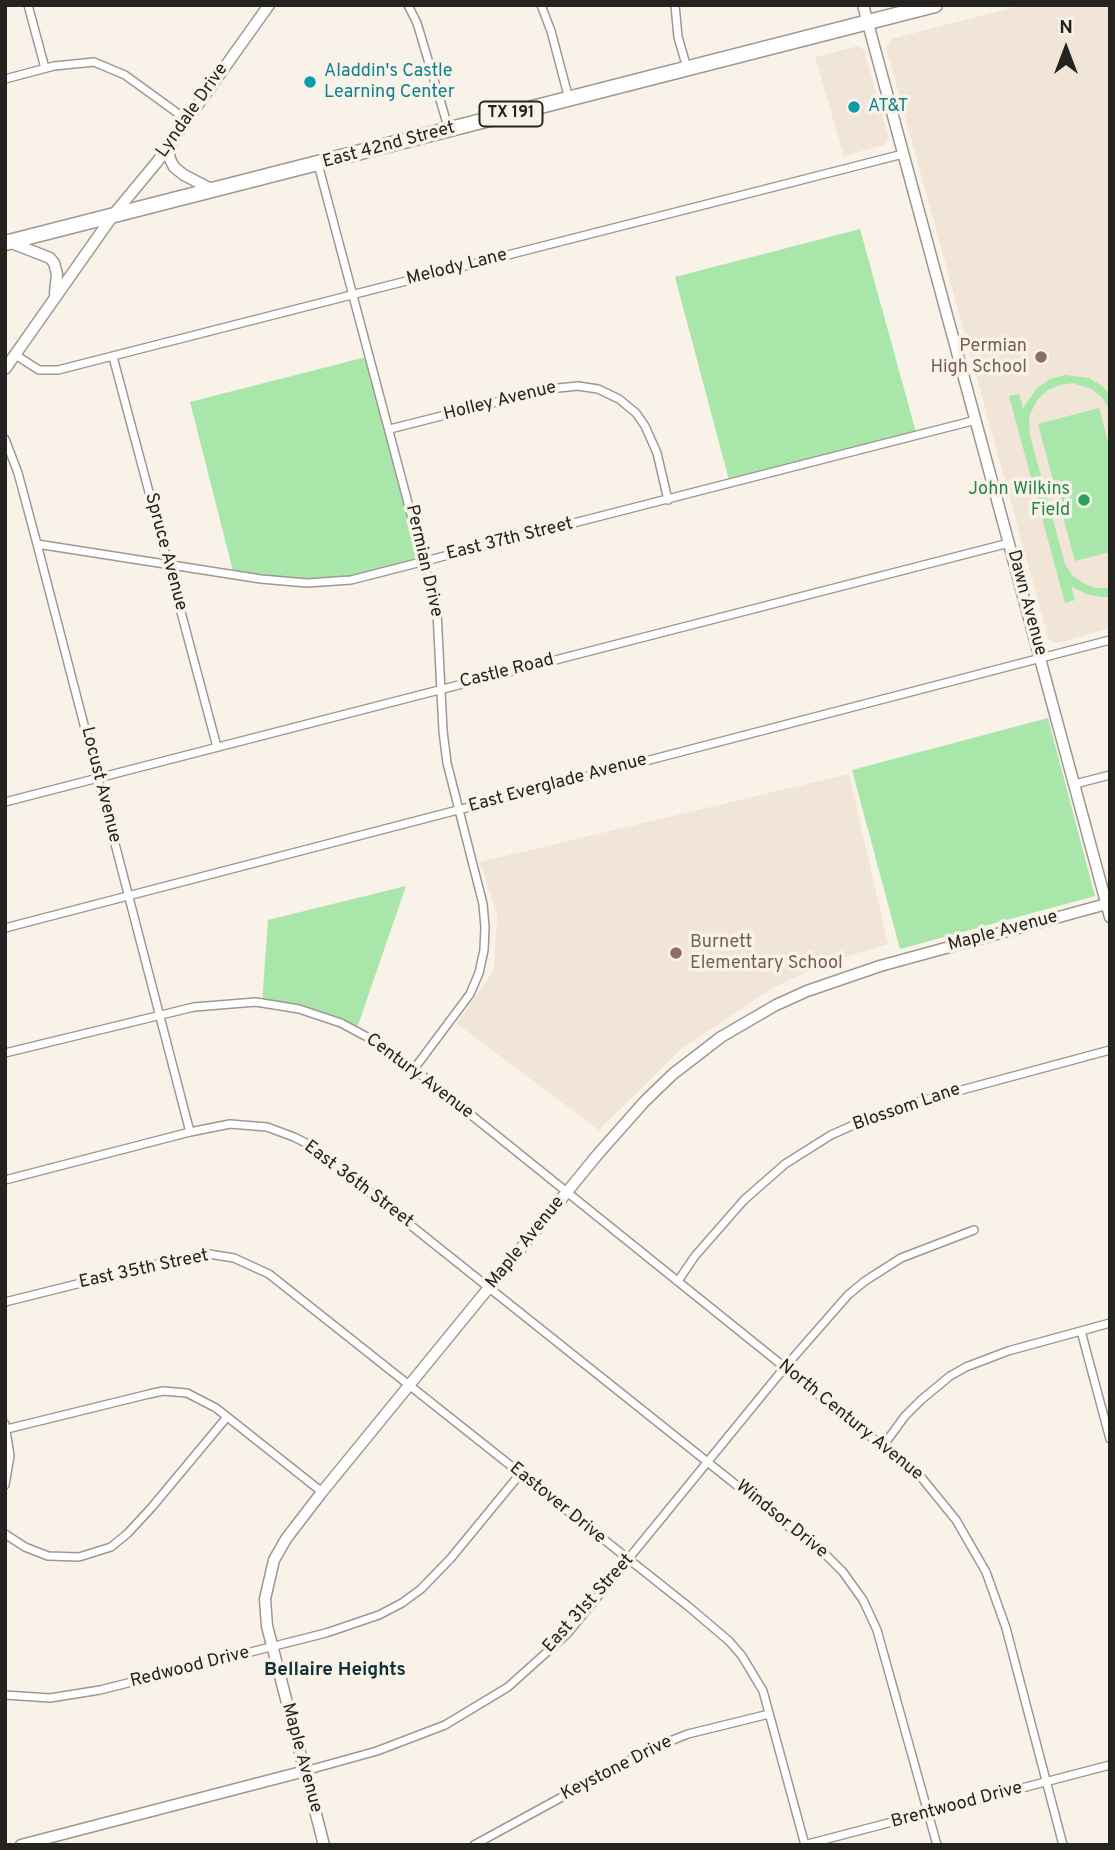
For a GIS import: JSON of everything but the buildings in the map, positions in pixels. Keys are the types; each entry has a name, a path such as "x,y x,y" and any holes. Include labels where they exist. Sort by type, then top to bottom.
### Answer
{"highway":[{"name":"East 42nd Street","path":"7,243 935,5"}],"street":[{"path":"28,5 45,68"},
{"name":"Lyndale Drive","path":"5,369 114,214 187,120 268,5"},
{"path":"408,5 417,23 449,130"},
{"path":"541,5 570,99"},
{"path":"675,5 678,37 687,69"},
{"name":"Dawn Avenue","path":"863,5 1110,917"},
{"path":"5,79 45,68 93,62 125,75 187,120"},
{"path":"170,143 169,157 174,167 213,190"},
{"name":"Melody Lane","path":"14,354 32,366 47,371 113,357 904,154"},
{"name":"Permian Drive","path":"318,164 437,612 447,764 483,904 484,950 470,994 414,1069"},
{"path":"7,243 43,254 54,263 57,274 55,297"},
{"name":"Spruce Avenue","path":"113,357 217,747"},
{"name":"Holley Avenue","path":"390,429 548,389 578,386 597,389 619,399 636,413 645,426 657,453 668,500"},
{"name":"East 37th Street","path":"37,544 261,579 307,583 351,580 976,421"},
{"name":"Locust Avenue","path":"5,439 18,473 37,544 190,1132"},
{"name":"Castle Road","path":"5,802 1009,543"},
{"name":"East Everglade Avenue","path":"5,928 1110,640"},
{"path":"1075,784 1110,775"},
{"name":"Maple Avenue","path":"324,1845 272,1647 265,1608 270,1571 286,1539 322,1492 623,1124 698,1054 748,1020 807,991 867,970 1108,903"},
{"name":"Century Avenue","path":"5,1053 159,1014 212,1004 278,1004 299,1009 356,1031 414,1069 567,1192"},
{"name":"Blossom Lane","path":"678,1281 695,1256 744,1200 785,1164 831,1135 910,1104 1110,1049"},
{"name":"East 36th Street","path":"5,1180 213,1126 248,1124 267,1127 294,1137 328,1158 490,1288"},
{"name":"North Century Avenue","path":"567,1192 921,1477 956,1520 986,1572 1006,1628 1063,1845"},
{"name":"East 31st Street","path":"21,1845 377,1751 445,1725 508,1687 563,1639 839,1304 864,1281 901,1258 974,1230"},
{"name":"East 35th Street","path":"5,1302 193,1256 221,1255 253,1265 288,1287 410,1386"},
{"name":"Windsor Drive","path":"490,1288 819,1548 843,1572 863,1600 877,1630 937,1845"},
{"path":"883,1446 905,1416 950,1376 996,1355 1110,1323"},
{"path":"1081,1331 1110,1439"},
{"name":"Eastover Drive","path":"410,1386 729,1641 754,1673 763,1691 805,1845"},
{"path":"5,1485 10,1456 6,1427 163,1391 196,1396 322,1492"},
{"path":"5,1534 24,1547 48,1556 79,1557 111,1547 152,1507 227,1417"},
{"name":"Redwood Drive","path":"5,1695 33,1699 67,1697 272,1647 347,1627 379,1615 421,1589 451,1558 520,1474"},
{"name":"Keystone Drive","path":"474,1845 663,1743 769,1714"},
{"name":"Brentwood Drive","path":"805,1845 1110,1765"}],"shaded area":[{"name":"Permian High School","path":"1023,5 1110,5 1110,628 1057,643 1048,637 886,47 891,39"},
{"path":"858,46 864,50 889,139 884,145 844,156 815,57"},
{"name":"Burnett Elementary School","path":"849,774 888,944 825,963 771,989 681,1049 599,1130 457,1024 494,970 497,915 480,862"}],"green space":[{"path":"860,229 917,436 730,484 675,277"},
{"path":"370,356 424,562 351,580 307,583 234,575 190,402"},
{"path":"1065,375 1089,378 1102,386 1110,394 1110,411 1102,397 1091,389 1073,383 1060,385 1048,390 1038,399 1029,416 1030,436 1065,564 1072,575 1083,583 1095,588 1110,588 1110,597 1086,594 1071,586 1075,600 1065,603 1009,396 1019,394 1023,408 1037,388 1050,379"},
{"name":"John Wilkins Field","path":"1099,408 1110,449 1110,552 1075,561 1038,424"},
{"path":"1048,718 1095,896 900,949 852,770"},
{"path":"406,886 356,1031 336,1021 262,1003 268,920"}],"place":[{"name":"Aladdin's Castle Learning Center","path":"310,82"},
{"name":"AT&T","path":"854,107"},
{"name":"Permian High School","path":"1041,357"},
{"name":"John Wilkins Field","path":"1084,500"},
{"name":"Burnett Elementary School","path":"676,953"}],"district":[{"name":"Bellaire Heights","path":"335,1671"}]}
